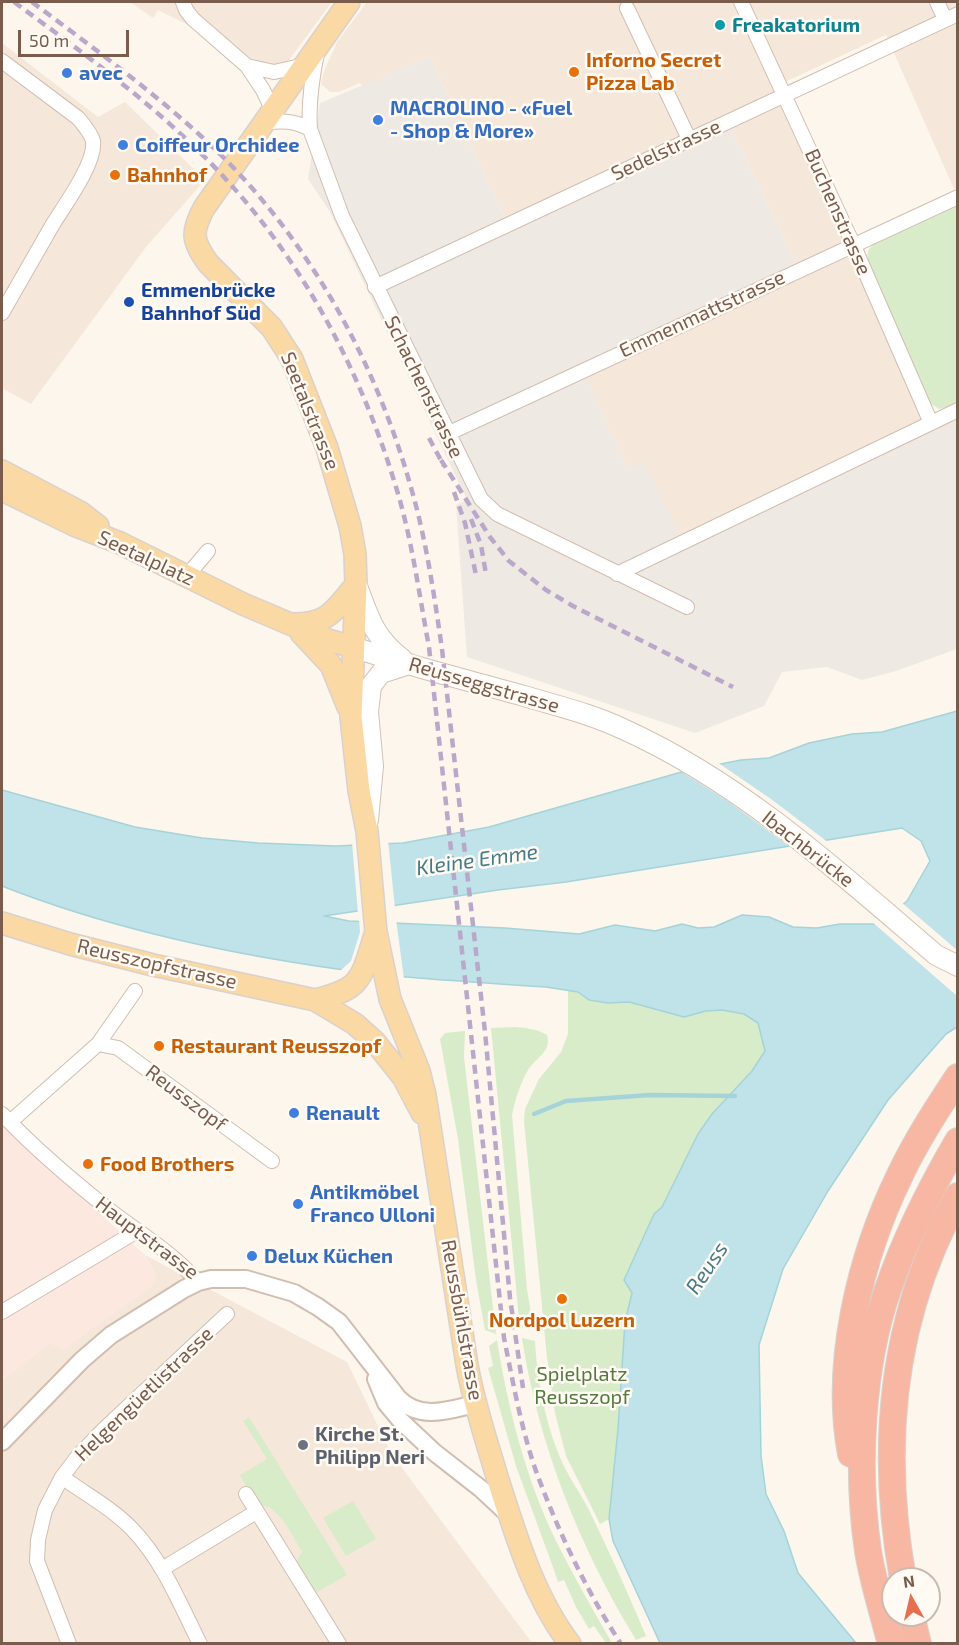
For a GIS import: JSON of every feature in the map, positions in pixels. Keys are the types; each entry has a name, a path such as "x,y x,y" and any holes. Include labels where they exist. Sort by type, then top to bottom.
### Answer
{"highway":[{"path":"863,1501 853,1467 846,1429 845,1385 861,1284 884,1213 900,1175 957,1077"},
{"path":"891,1644 875,1587 868,1551 863,1501 863,1432 867,1390 876,1335 887,1292 905,1242 933,1182 957,1142"},
{"path":"901,1567 892,1504 890,1462 898,1365 906,1327 922,1276 957,1196"},
{"path":"913,1627 918,1644"}],"main road":[{"name":"Seetalstrasse","path":"349,2 204,208 195,227 195,237 197,246 208,262 272,328 292,358 327,448 353,540 356,585 353,647"},
{"path":"2,471 81,512 120,543"},
{"name":"Seetalplatz","path":"2,490 74,525 120,543 243,604 293,624"},
{"path":"293,624 310,624 325,619 356,585 377,635 387,647 409,664"},
{"path":"293,624 331,665 351,717"},
{"name":"Reusseggstrasse","path":"293,624 328,640 578,712 621,728 672,754"},
{"path":"353,647 351,717 359,791 367,831"},
{"path":"367,831 373,766 368,712 371,686 381,674 409,664"},
{"name":"Ibachbrücke","path":"672,754 720,783 790,833 936,955 957,981"},
{"name":"Reussbühlstrasse","path":"367,831 376,932 387,986 397,1019 422,1080 475,1404 510,1516 542,1596 570,1644"},
{"name":"Reusszopfstrasse","path":"2,923 70,944 153,965 315,1000 366,1033 387,1056 403,1077 430,1130"},
{"name":"Reusszopfstrasse","path":"315,1000 341,993 353,986 363,972 376,932"},
{"name":"Ibachbrücke","path":"936,955 957,966"}],"street":[{"path":"183,2 193,19 247,66 263,90 269,117 301,124 310,129"},
{"name":"Buchenstrasse","path":"741,2 785,94 932,423"},
{"path":"937,2 951,16"},
{"path":"627,8 689,139"},
{"name":"Sedelstrasse","path":"375,287 951,16"},
{"name":"Schachenstrasse","path":"319,45 312,80 310,129 342,216 447,434 481,499 497,514 687,606"},
{"path":"247,66 274,72 305,64"},
{"path":"2,313 76,188 90,156 93,141 78,118 4,66"},
{"name":"Emmenmattstrasse","path":"447,434 957,196"},
{"path":"617,574 957,410"},
{"path":"186,577 208,551"},
{"path":"6,1118 98,1044 135,992"},
{"name":"Reusszopf","path":"98,1044 118,1048 272,1161"},
{"name":"Hauptstrasse","path":"6,1118 79,1185 137,1231 170,1253 198,1282 235,1278 294,1293 339,1322 398,1398 410,1408 423,1412 437,1412 475,1404"},
{"path":"2,1312 137,1231"},
{"path":"2,1442 82,1360 111,1335 167,1298 198,1282"},
{"name":"Helgengüetlistrasse","path":"69,1644 37,1561 38,1540 45,1510 62,1478 78,1456 227,1314"},
{"name":"Hauptstrasse","path":"368,1358 386,1403 401,1421 510,1516"},
{"path":"62,1478 116,1514 149,1549 162,1569 200,1644"},
{"path":"246,1494 339,1644"},
{"path":"162,1569 256,1512"}],"shaded area":[{"path":"130,2 332,2 289,60 249,79 190,26 158,10 153,18"},
{"path":"367,2 957,2 957,188 954,189 886,35 772,88 854,261 921,415 919,424 679,537 644,461 628,468 585,377 600,366 801,274 731,127 510,229 430,57 362,86 360,83 339,92 330,92 321,84 324,71 337,42"},
{"path":"2,43 98,117 125,102 205,180 146,247 31,404 2,388"},
{"path":"430,57 510,229 731,127 801,274 586,378 628,468 644,460 684,545 957,417 957,649 896,671 862,680 827,667 782,672 764,706 695,733 467,657 456,505 467,500 330,212 308,179 320,103"},
{"path":"2,1123 145,1255 156,1276 151,1287 64,1349 49,1343 2,1380"},
{"path":"145,1255 347,1362 391,1453 532,1643 2,1644 2,1380 49,1343 156,1276"}],"green space":[{"path":"957,202 958,400 952,406 939,409 930,403 920,383 871,270 868,253 871,246 879,239"},
{"name":"Spielplatz Reusszopf","path":"568,990 578,992 589,1000 608,1003 629,1002 684,1017 706,1011 722,1010 744,1014 758,1023 765,1051 752,1071 712,1114 698,1134 662,1208 654,1214 625,1322 609,1519 600,1524 566,1456 555,1413 547,1358 524,1121 525,1109 539,1079 561,1052 568,1034"},
{"path":"516,1027 543,1033 547,1035 548,1041 545,1050 525,1075 512,1115 527,1289 532,1320 529,1326 520,1329 491,1028"},
{"path":"465,1031 464,1057 496,1334 485,1330 476,1280 458,1139 440,1039 445,1033"},
{"path":"522,1338 535,1341 541,1390 553,1440 566,1470 604,1541 646,1636 636,1640 597,1569 564,1494 539,1417"},
{"path":"497,1340 513,1418 536,1494 563,1556 612,1643 606,1643 594,1626 589,1629 564,1580 558,1582 516,1466 488,1368 493,1366 489,1346"},
{"path":"249,1417 347,1575 314,1594 295,1563 302,1552 289,1530 271,1508 255,1503 240,1475 267,1459 243,1421"},
{"path":"353,1501 376,1539 346,1556 323,1518"}],"water":[{"path":"957,711 957,1027 946,1034 888,1100 828,1191 783,1269 759,1345 761,1456 766,1494 784,1531 798,1573 856,1643 660,1643 613,1541 609,1519 625,1322 632,1293 624,1280 654,1214 662,1207 698,1134 712,1114 752,1071 765,1051 758,1023 744,1014 722,1010 706,1011 684,1017 629,1002 608,1003 589,1000 578,992 546,987 441,980 295,963 209,947 83,914 2,886 2,790 135,827 202,838 335,846 403,843 489,827 685,771 741,760 769,758 809,743 852,734 882,732","holes":["902,828 921,841 930,861 907,901 879,924 840,924 817,928 793,927 769,917 742,915 714,927 698,928 682,924 655,931 615,925 579,934 505,928 349,921 324,916 566,882"]}],"pier":[{"path":"717,762 829,843 793,849 729,802 679,770"},
{"path":"388,840 395,908 358,914 352,842"},
{"path":"901,902 957,950 957,996 871,921 878,921"},
{"path":"359,918 396,919 404,979 339,972 351,961 360,932"}],"waterway":[{"path":"534,1114 566,1101 650,1095 735,1096"}],"railway":[{"path":"14,2 100,66 155,111 208,160 260,219 309,290 330,328 350,367 383,446 406,526 429,647 504,1338 518,1405 536,1471 563,1538 608,1624 621,1644"},
{"path":"32,2 130,76 177,115 222,156 254,191 312,267 337,308 379,394 396,439 421,525 442,649 485,1032 510,1298 523,1388"},
{"path":"429,438 444,466"},
{"path":"441,460 490,537 509,561 546,590 733,687"},
{"path":"454,492 465,523 476,575"},
{"path":"471,519 481,545 486,574"}],"place":[{"name":"Freakatorium","path":"720,25"},
{"name":"Inforno Secret Pizza Lab","path":"574,72"},
{"name":"avec","path":"67,73"},
{"name":"MACROLINO - «Fuel - Shop & More»","path":"378,120"},
{"name":"Coiffeur Orchidee","path":"123,145"},
{"name":"Bahnhof","path":"115,175"},
{"name":"Emmenbrücke Bahnhof Süd","path":"129,302"},
{"name":"Restaurant Reusszopf","path":"159,1046"},
{"name":"Renault","path":"294,1113"},
{"name":"Food Brothers","path":"88,1164"},
{"name":"Antikmöbel Franco Ulloni","path":"298,1204"},
{"name":"Delux Küchen","path":"252,1256"},
{"name":"Nordpol Luzern","path":"562,1299"},
{"name":"Kirche St. Philipp Neri","path":"303,1445"}],"water label":[{"name":"Kleine Emme","path":"477,860"},
{"name":"Reuss","path":"707,1268"}]}
